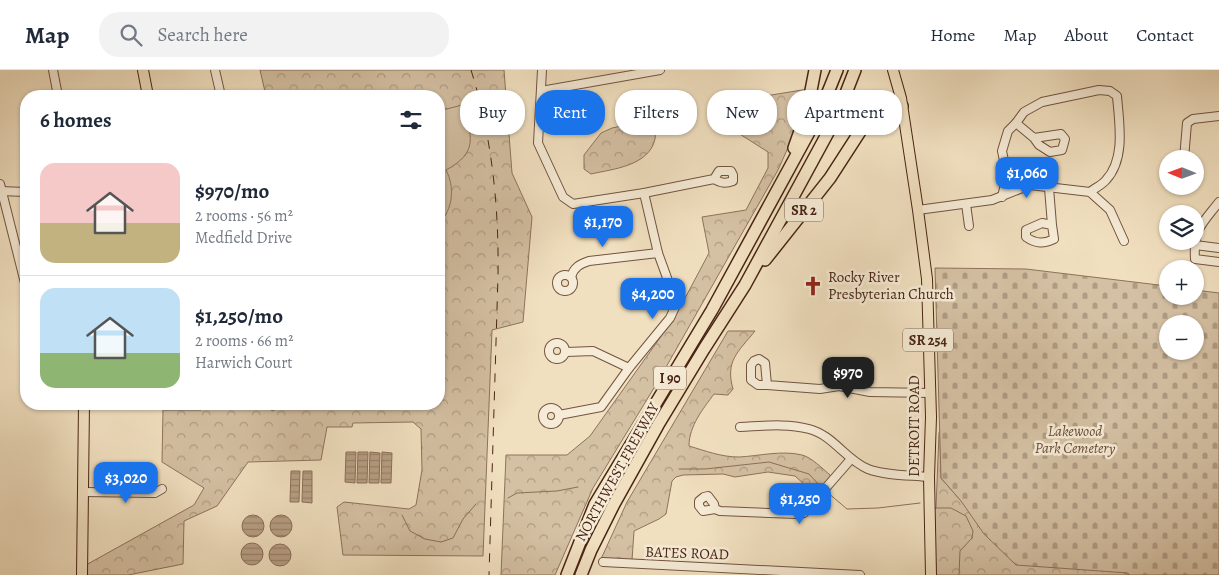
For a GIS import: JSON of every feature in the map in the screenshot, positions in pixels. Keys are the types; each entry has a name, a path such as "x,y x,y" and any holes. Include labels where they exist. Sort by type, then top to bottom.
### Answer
{"highway":[{"name":"SR 2","path":"780,184 807,111 815,70"},
{"name":"NORTHWEST FREEWAY","path":"567,575 595,504 712,310 820,112 838,70"},
{"name":"NORTHWEST FREEWAY","path":"581,575 614,504 658,425 745,285 837,116 854,70"},
{"name":"SR 2","path":"745,285 830,178 858,135"}],"main road":[{"path":"143,70 147,90"},
{"name":"DETROIT ROAD","path":"894,70 898,90"},
{"name":"DETROIT ROAD","path":"902,106 927,279 931,449 929,477 931,575"},
{"path":"82,575 84,410"}],"street":[{"path":"53,70 57,90"},
{"path":"215,70 220,90"},
{"path":"541,90 542,70"},
{"path":"547,90 660,70"},
{"path":"1002,197 1006,170 1002,152 1008,131 1016,124 1024,112 1042,102 1099,90 1110,91 1117,96 1119,127 1117,165 1106,180 1090,192"},
{"path":"1185,150 1188,123 1194,118 1219,116"},
{"path":"1016,124 1034,138"},
{"path":"538,135 538,143 563,197 573,204 714,179"},
{"path":"1006,170 1027,187"},
{"path":"918,210 992,200 1030,186 1090,192 1110,210 1124,241"},
{"path":"1049,188 1052,225"},
{"path":"20,191 1,189 20,263"},
{"path":"559,415 601,406 670,318 675,307 674,297 658,253 644,192"},
{"path":"1204,221 1219,202"},
{"path":"966,204 969,226"},
{"path":"1204,246 1219,248"},
{"path":"1195,250 1195,259 1219,262"},
{"path":"571,277 579,264 589,261 658,253"},
{"path":"566,352 593,351 629,368"},
{"path":"766,385 820,389 839,386 870,392 930,393"},
{"path":"740,426 790,425 810,429 830,440 851,458 868,469 883,473 929,477"},
{"path":"715,509 720,511 804,513 851,458"},
{"path":"83,492 155,493 162,488"},
{"name":"BATES ROAD","path":"603,562 639,568 860,575"}],"green space":[{"path":"260,70 504,70 506,90 460,90 460,135 509,135 512,173 532,217 523,322 492,330 483,556 343,555 337,507 344,502 409,509 416,505 422,470 421,429 413,422 353,423 352,427 327,427 321,460 248,462 217,506 184,521 183,564 128,575 86,575 86,565 194,505 204,488 162,462 163,410 445,410 445,90 265,90"},
{"path":"787,92 787,135 794,135 778,170 657,383 593,488 555,575 501,575 506,455 567,455 590,436 667,328 709,253 702,217 746,210 768,168 768,152 741,135 777,135 777,94"},
{"path":"460,106 460,135 470,135 470,142 464,157 446,170 451,184 451,198 445,216 445,109"},
{"path":"615,127 615,135 655,135 655,139 646,155 638,161 619,168 591,174 584,169 584,155 599,135 605,135 605,131"},
{"name":"Lakewood Park Cemetery","path":"935,268 1026,269 1159,285 1159,305 1204,305 1204,291 1219,293 1219,575 1129,575 1128,573 1016,565 984,534 961,501 941,478"},
{"path":"728,331 755,331 738,351 732,364 731,379 733,389 728,395 714,394 694,425 689,446 732,457 779,453 802,455 817,464 831,478 814,493 795,476 768,472 735,477 723,474 683,475 676,477 672,481 666,514 634,531 632,560 601,559 627,502"},
{"path":"940,430 941,478 961,501 1129,575 936,575 933,507 936,508"}],"shaded area":[{"path":"346,452 356,452 355,483 345,482"},
{"path":"358,452 368,452 367,483 357,483"},
{"path":"370,452 380,453 379,483 369,483"},
{"path":"382,452 392,453 391,483 381,483"},
{"path":"291,471 300,471 299,502 290,502"},
{"path":"303,471 312,471 312,503 302,502"},
{"path":"253,515 261,518 264,526 261,534 253,537 245,534 242,526 245,518"},
{"path":"281,515 289,518 292,526 289,534 281,537 273,534 270,526 273,518"},
{"path":"252,543 260,546 263,554 260,562 252,565 244,562 241,554 244,546"},
{"path":"280,544 288,547 291,555 288,563 280,566 272,563 269,555 272,547"}],"waterway":[{"path":"679,469 705,469 769,462 809,474 821,487"},
{"path":"508,498 517,493 557,491 578,487"},
{"path":"827,492 847,509 878,508 920,503"},
{"path":"402,515 410,531 425,539 441,542 453,538 463,519 476,504"},
{"path":"935,508 951,508 966,516 973,531 972,538 960,551 959,575"}],"railway":[{"path":"471,70 484,121 493,172 498,250 489,575"}],"place":[{"name":"Rocky River Presbyterian Church","path":"813,286"}]}
